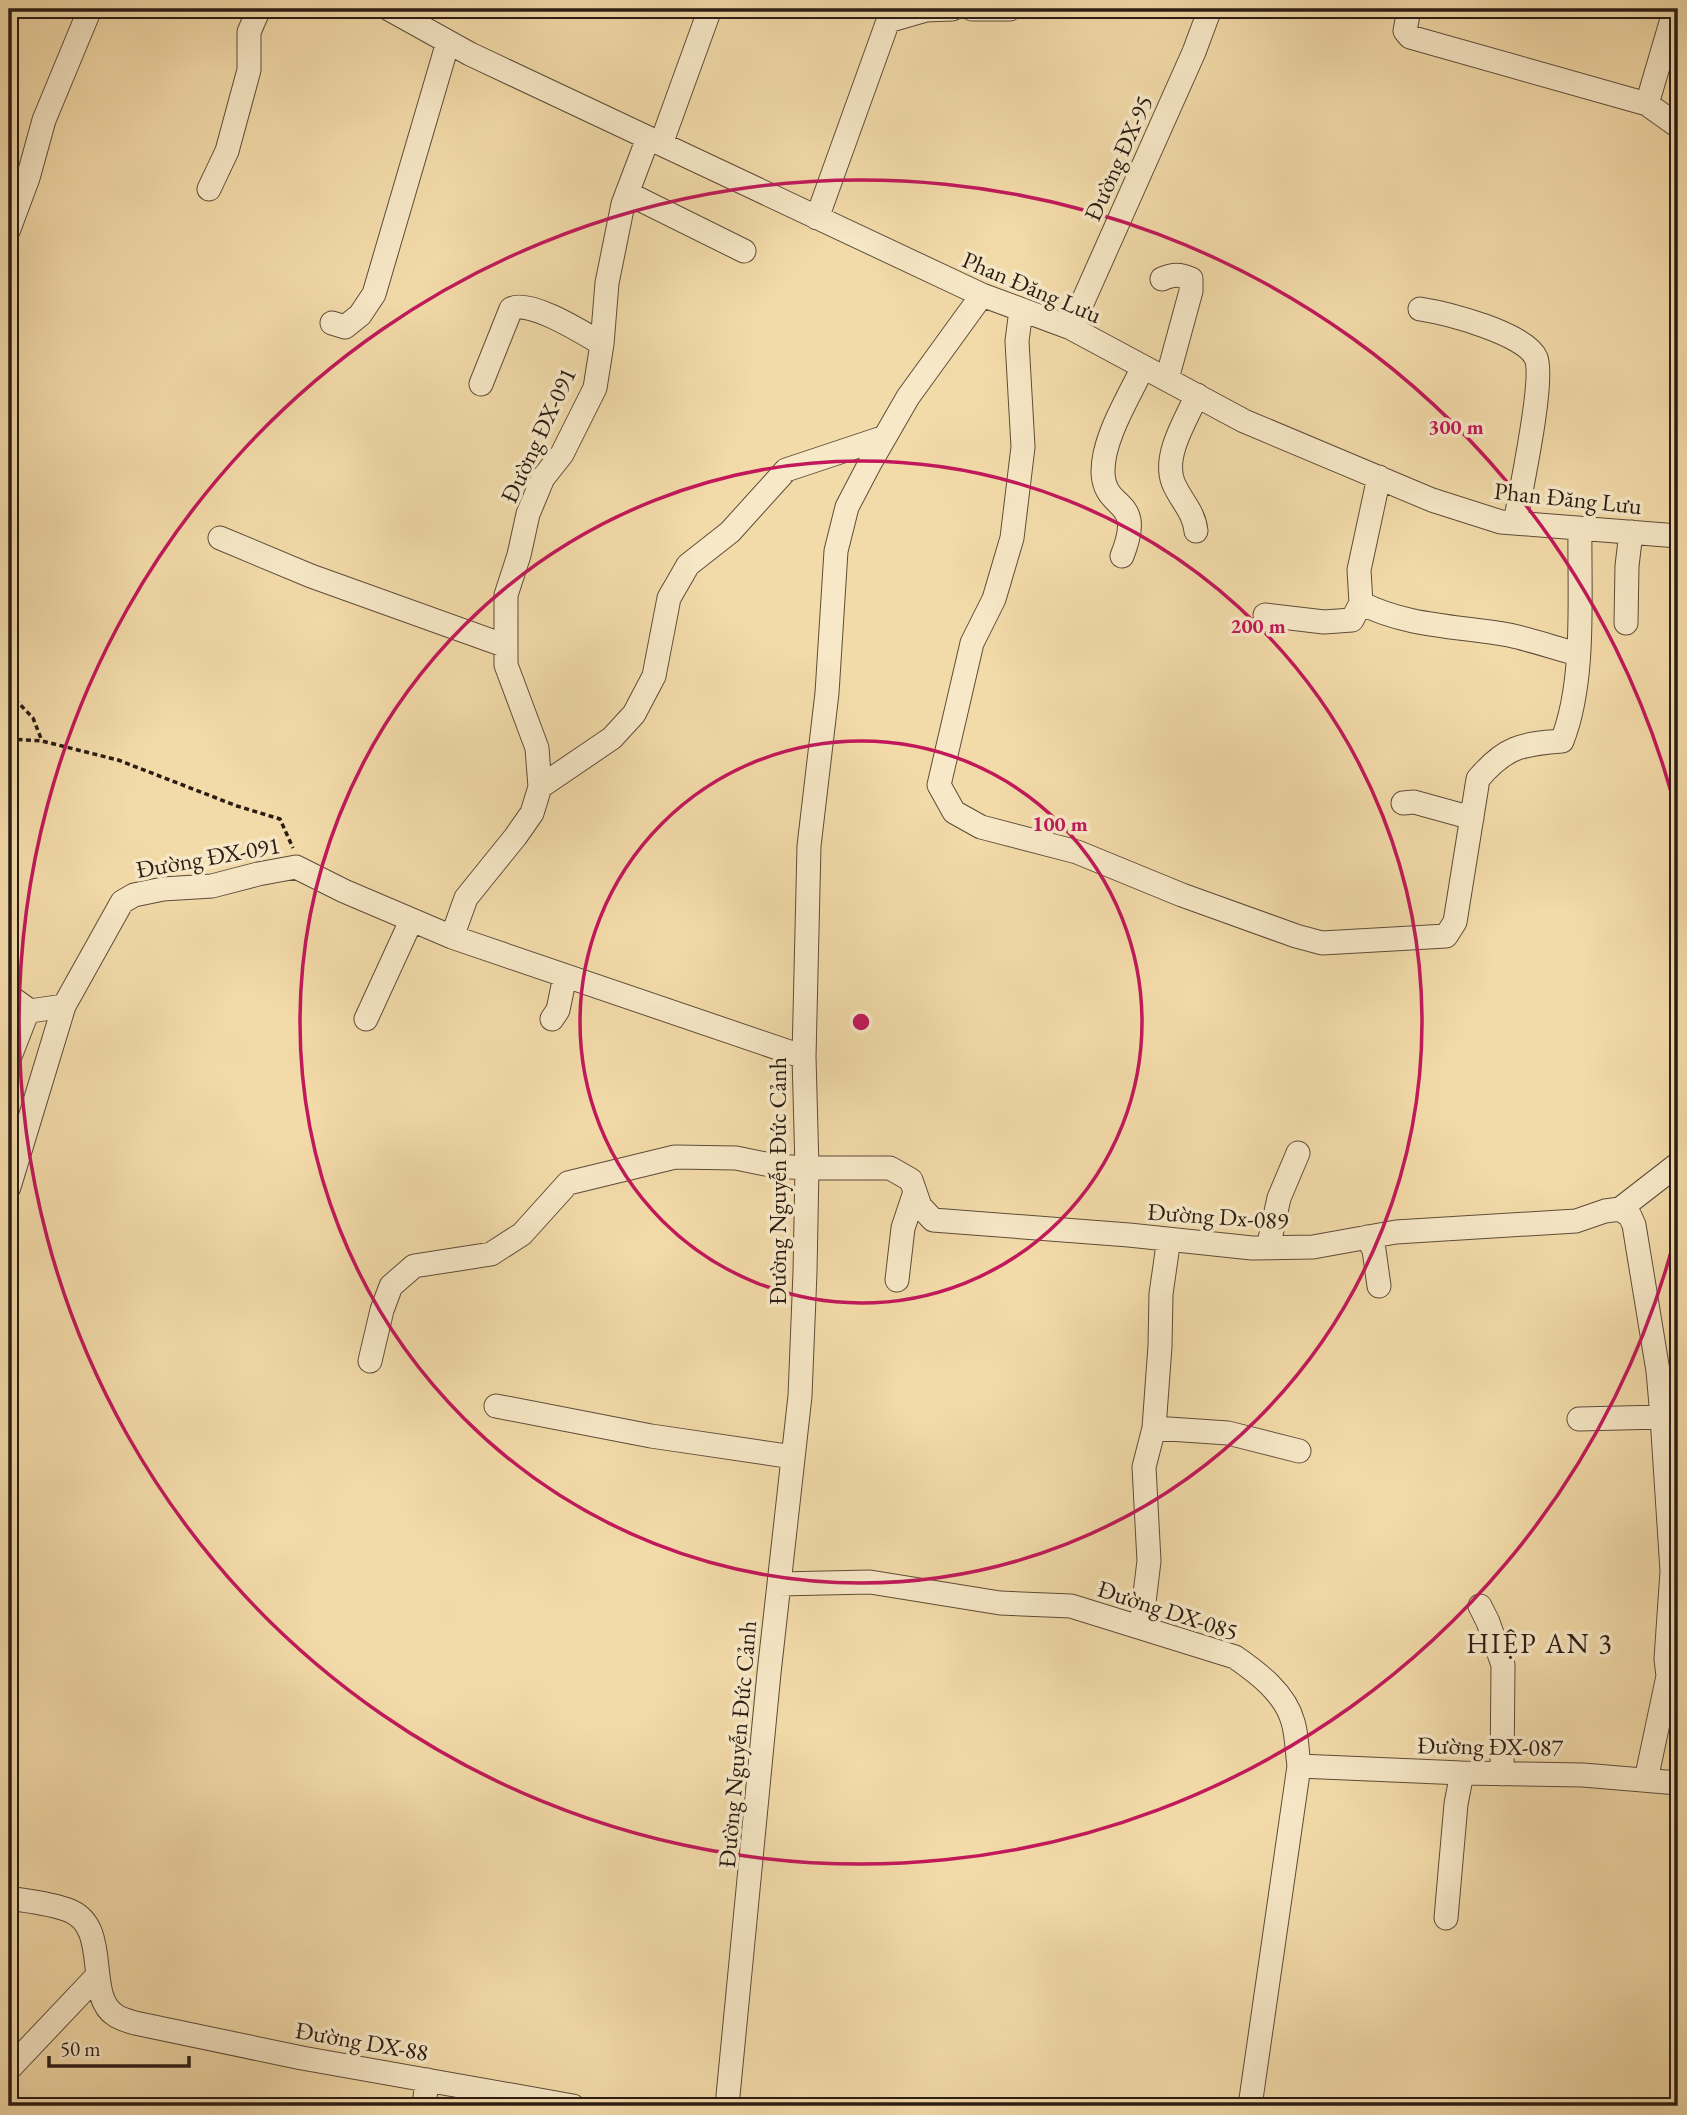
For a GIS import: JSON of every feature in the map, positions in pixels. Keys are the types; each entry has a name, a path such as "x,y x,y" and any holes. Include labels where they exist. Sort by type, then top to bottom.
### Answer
{"street":[{"path":"9,229 44,120 90,9"},
{"path":"209,189 227,150 246,83 249,70 249,32 259,9"},
{"name":"Phan Đăng Lưu","path":"389,9 412,16 448,42 817,218 982,295 1071,328 1244,421 1432,500 1501,522 1678,536"},
{"name":"Đường ĐX-091","path":"452,937 466,898 532,813 540,787 537,748 506,665 506,595 528,514 543,478 562,454 595,388 607,283 627,193 654,141 710,9"},
{"path":"817,218 884,15 952,9"},
{"path":"972,9 1010,9"},
{"name":"Đường ĐX-95","path":"1071,328 1194,52 1210,9"},
{"path":"1409,9 1405,31 1410,37 1647,104 1678,126"},
{"path":"1647,104 1677,9"},
{"path":"332,324 345,327 360,315 374,294 448,42"},
{"path":"627,193 744,251"},
{"path":"1162,279 1171,275 1182,275 1191,279 1191,291 1167,379"},
{"name":"Đường Nguyễn Đức Cảnh","path":"727,2106 800,1396 806,1272 804,1057 808,846 827,693 836,551 847,507 885,437 908,397 982,295"},
{"path":"481,384 511,309 515,306 549,316 602,344"},
{"path":"1420,309 1455,315 1524,344 1536,359 1537,394 1515,523"},
{"path":"1021,310 1017,341 1024,447 1012,538 994,599 972,643 939,785 954,812 981,827 1077,852 1182,895 1322,943 1446,936 1455,922 1478,779 1492,762 1507,751 1539,743 1562,741 1568,726 1578,681 1580,529"},
{"path":"1122,556 1131,523 1126,509 1109,494 1103,475 1107,445 1143,367"},
{"path":"1196,395 1171,454 1172,480 1195,518 1196,531"},
{"path":"540,787 612,738 634,714 654,676 669,598 688,565 730,532 786,470 885,437"},
{"path":"1265,615 1324,622 1352,620 1361,603 1359,570 1379,477"},
{"path":"1626,623 1627,566 1631,532"},
{"path":"220,538 311,576 506,646"},
{"path":"1361,603 1382,614 1510,636 1578,654"},
{"path":"1402,803 1414,802 1472,818"},
{"name":"Đường ĐX-091","path":"9,1187 15,1144 64,1006 122,902 134,895 163,889 212,886 296,867 411,921 452,937 804,1057"},
{"path":"366,1019 411,921"},
{"path":"552,1019 558,1010 565,976"},
{"path":"16,1002 30,1011 64,1006"},
{"path":"9,1059 25,1018 16,1002"},
{"path":"1268,1248 1279,1198 1298,1153"},
{"name":"Đường Dx-089","path":"370,1361 382,1310 391,1286 414,1266 491,1254 522,1234 568,1183 675,1157 736,1158 775,1166 807,1168 890,1168 911,1180 920,1206 933,1220 1252,1248 1313,1247 1396,1232 1576,1222 1605,1211 1620,1209 1678,1164"},
{"path":"897,1280 902,1228 915,1192"},
{"path":"1620,1209 1630,1216 1634,1225 1658,1371 1669,1390 1662,1417 1672,1572 1666,1659 1668,1676 1646,1780"},
{"path":"1367,1237 1374,1250 1379,1286"},
{"path":"1141,1627 1149,1561 1144,1467 1154,1429 1160,1346 1160,1294 1167,1252 1166,1240"},
{"path":"496,1406 651,1436 793,1457"},
{"path":"1579,1419 1662,1417"},
{"path":"1154,1429 1228,1433 1298,1451"},
{"name":"Đường DX-085","path":"779,1584 870,1582 1000,1603 1071,1606 1235,1657 1257,1672 1284,1701 1294,1722 1299,1766 1250,2106"},
{"path":"1480,1606 1503,1665 1502,1774"},
{"name":"Đường ĐX-087","path":"1299,1766 1462,1773 1536,1773 1678,1783"},
{"path":"1446,1919 1456,1804 1462,1773"},
{"name":"Đường DX-88","path":"9,1898 70,1910 87,1926 92,1935 98,1975 107,2007 115,2015 135,2023 302,2058 573,2106"},
{"path":"9,2069 98,1975"},
{"path":"424,2106 427,2080"}],"path":[{"path":"9,693 33,718 42,741"},
{"path":"9,739 42,741 118,760 237,806 279,819 304,872"}],"district":[{"name":"HIỆP AN 3","path":"1540,1643"}]}
